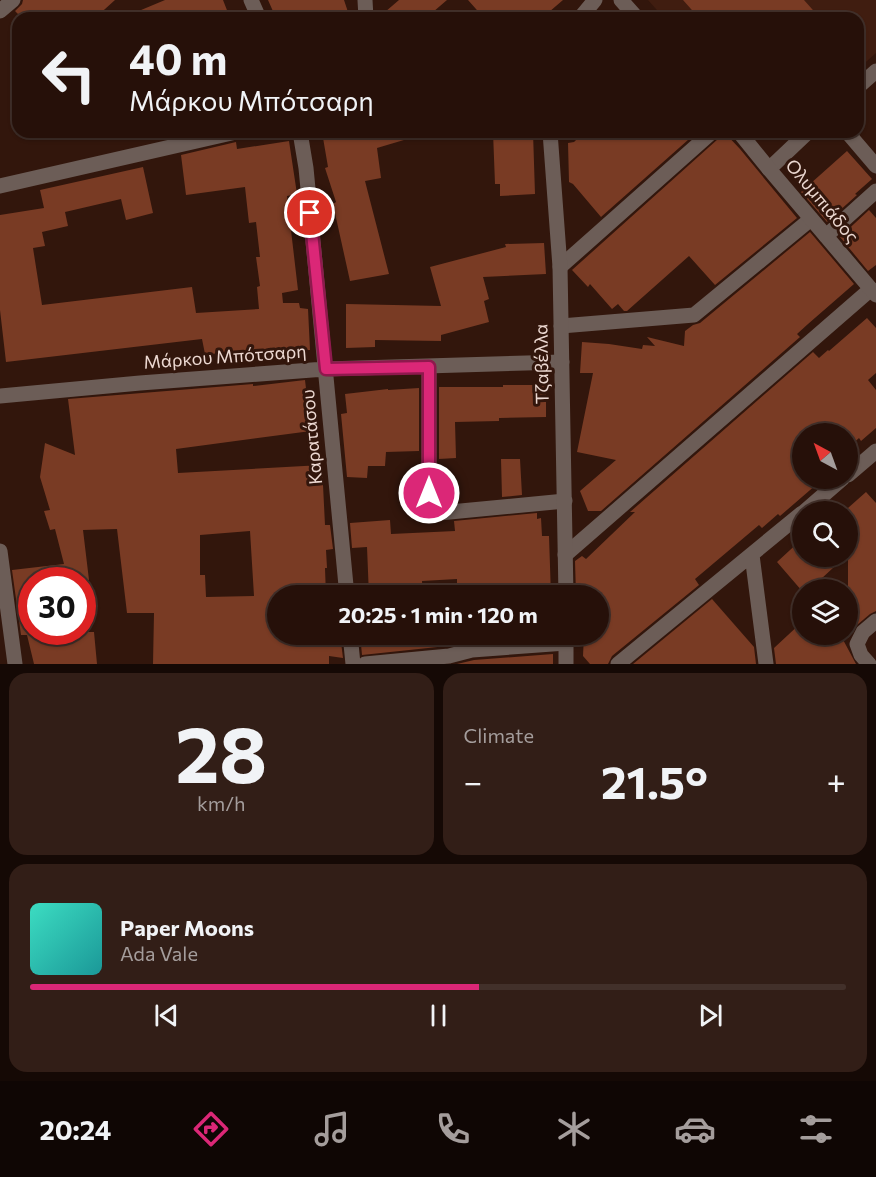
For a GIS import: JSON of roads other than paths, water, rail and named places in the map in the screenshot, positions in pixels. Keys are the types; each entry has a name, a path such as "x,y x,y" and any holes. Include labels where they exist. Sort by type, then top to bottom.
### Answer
{"street":[{"path":"0,11 13,0"},
{"path":"585,12 595,0"},
{"path":"621,0 632,12"},
{"path":"864,82 876,71"},
{"path":"0,186 210,138"},
{"name":"Καρατάσου","path":"301,138 306,168 346,585"},
{"name":"Τζαβέλλα","path":"550,138 560,267 566,585"},
{"path":"560,267 705,138"},
{"name":"Ολυμπιάδος","path":"744,138 873,292"},
{"path":"769,169 802,138"},
{"path":"852,138 876,166"},
{"path":"826,236 876,190"},
{"path":"561,326 694,315 811,219"},
{"path":"566,555 873,292"},
{"name":"Μάρκου Μπότσαρη","path":"0,396 326,369 562,362"},
{"path":"429,367 429,514 565,501"},
{"path":"858,466 876,451"},
{"path":"816,501 830,489"},
{"path":"618,664 792,521"},
{"path":"0,551 15,664"},
{"path":"752,555 766,664"},
{"path":"869,664 861,655 858,644 863,632 876,621"},
{"path":"351,645 353,664"},
{"path":"365,664 450,660 472,650 515,645"},
{"path":"566,645 566,664"}]}
